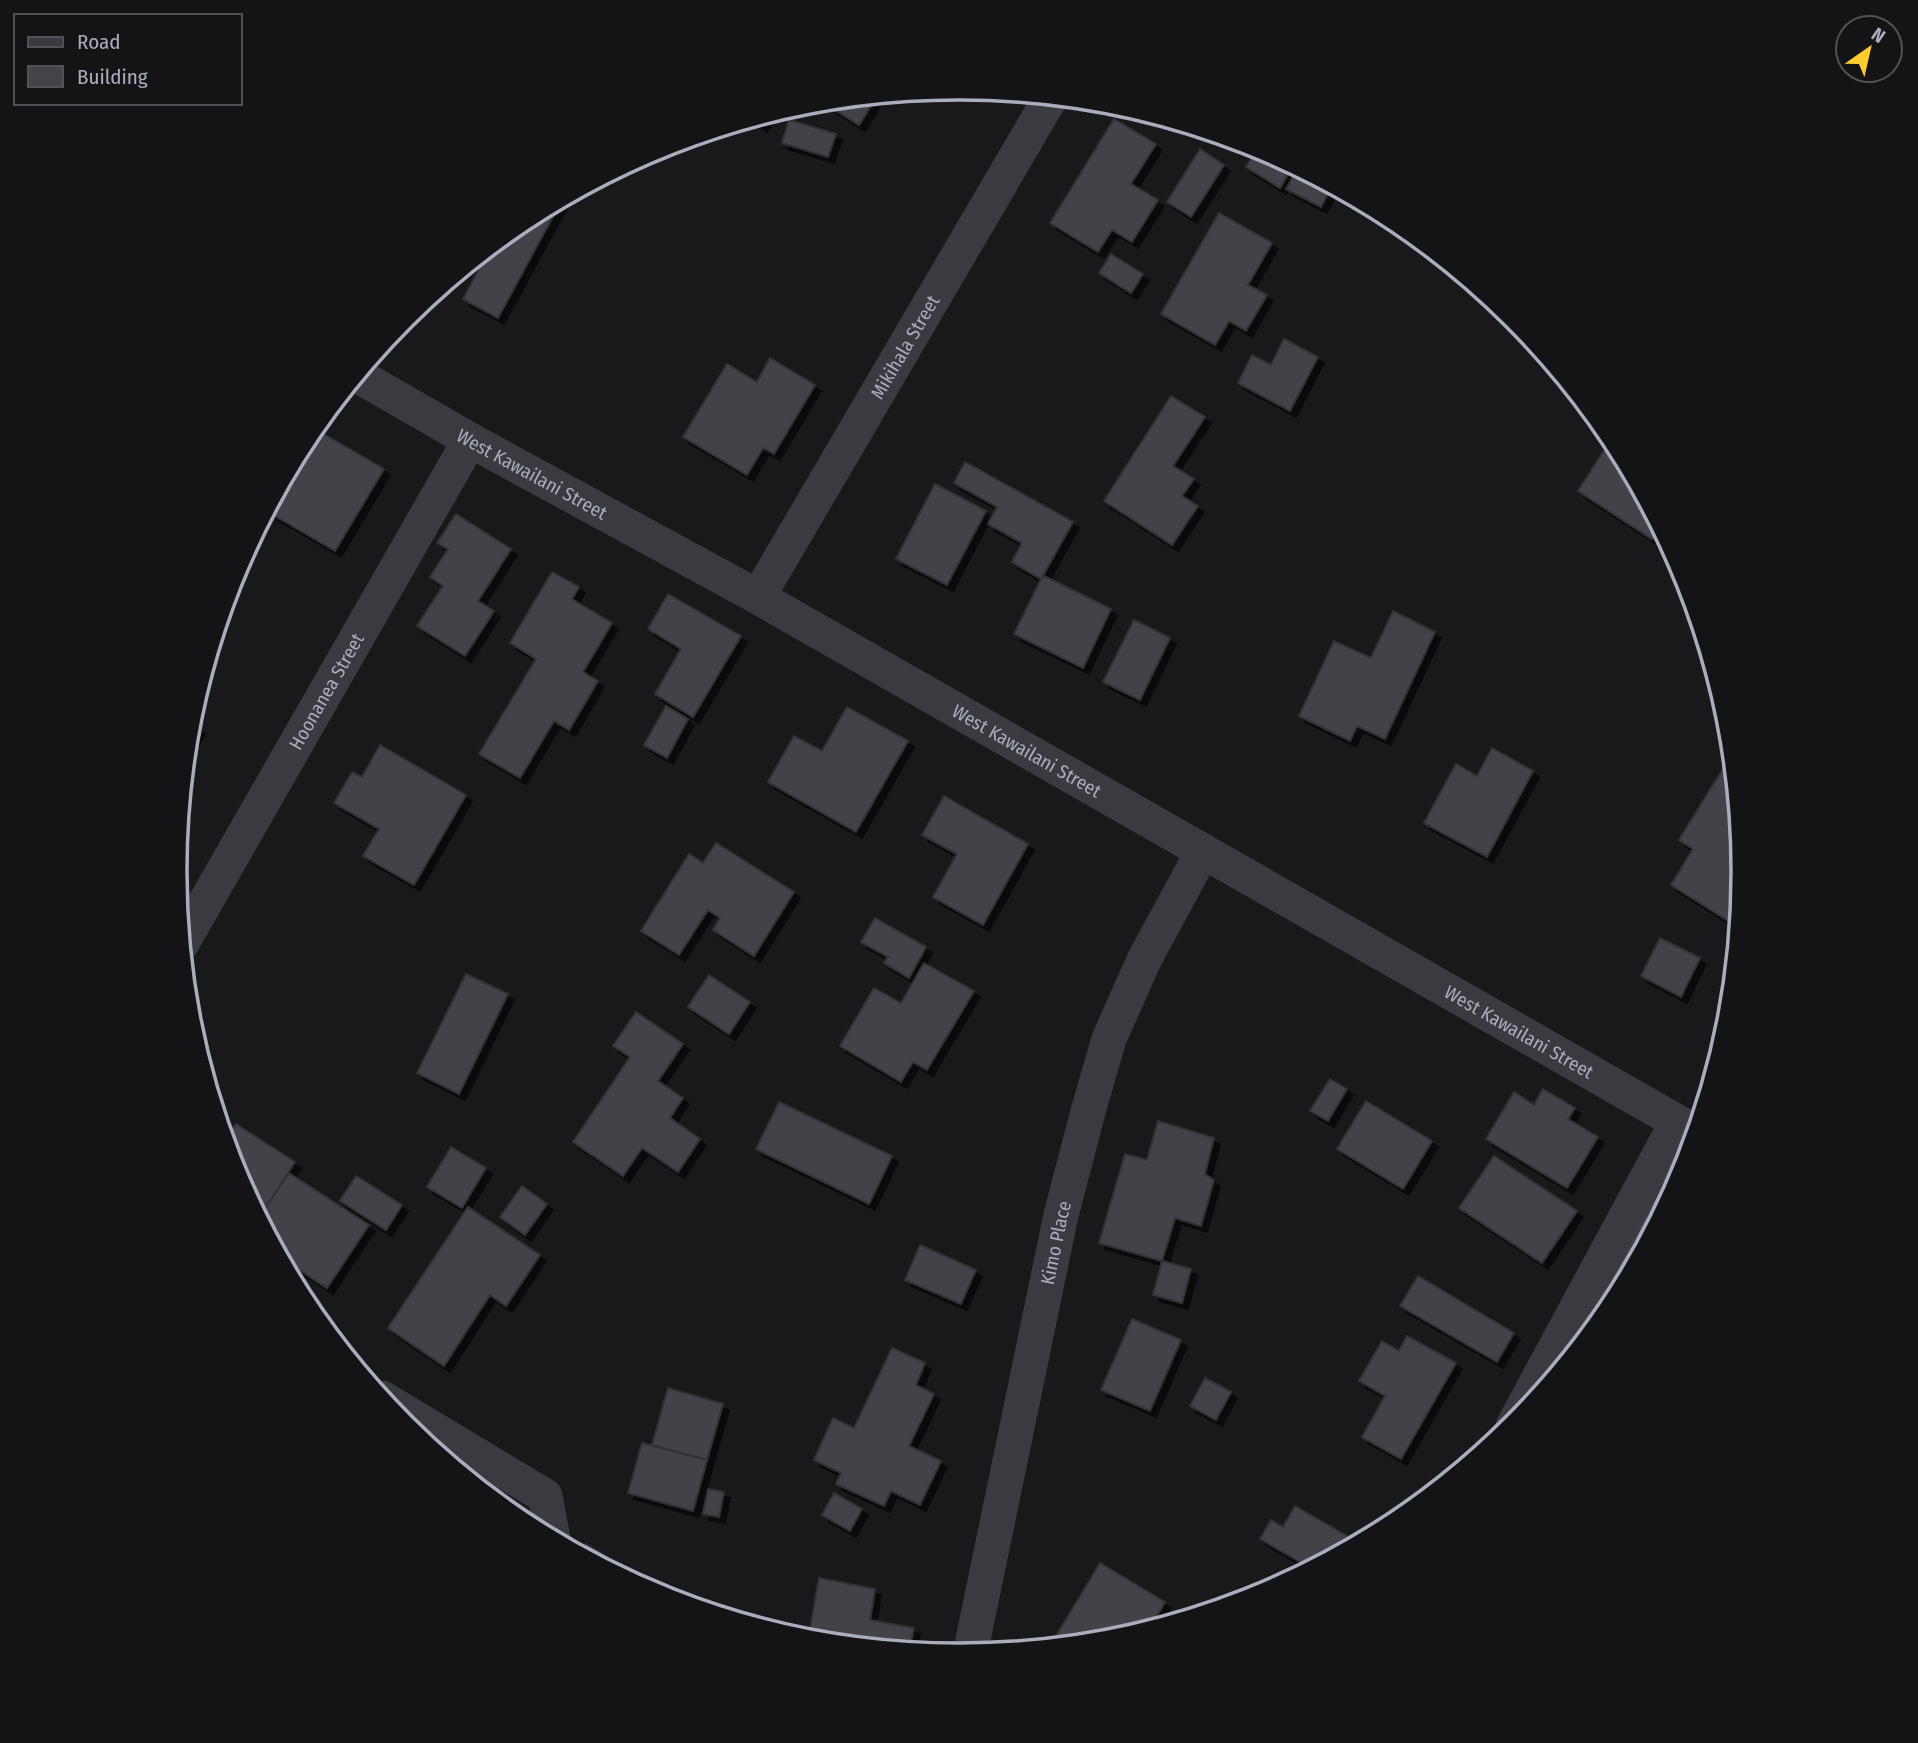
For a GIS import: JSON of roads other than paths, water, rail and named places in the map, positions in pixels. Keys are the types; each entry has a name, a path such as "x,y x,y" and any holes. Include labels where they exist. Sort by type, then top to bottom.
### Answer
{"street":[{"name":"Mikihala Street","path":"758,597 1047,105"},
{"name":"West Kawailani Street","path":"365,380 758,597 1686,1127"},
{"name":"Hoonanea Street","path":"190,929 470,440"},
{"name":"Kimo Place","path":"972,1643 1061,1214 1092,1096 1110,1039 1144,960 1203,851"},
{"path":"1541,1377 1686,1127"},
{"path":"412,1416 545,1496 551,1526"}]}
